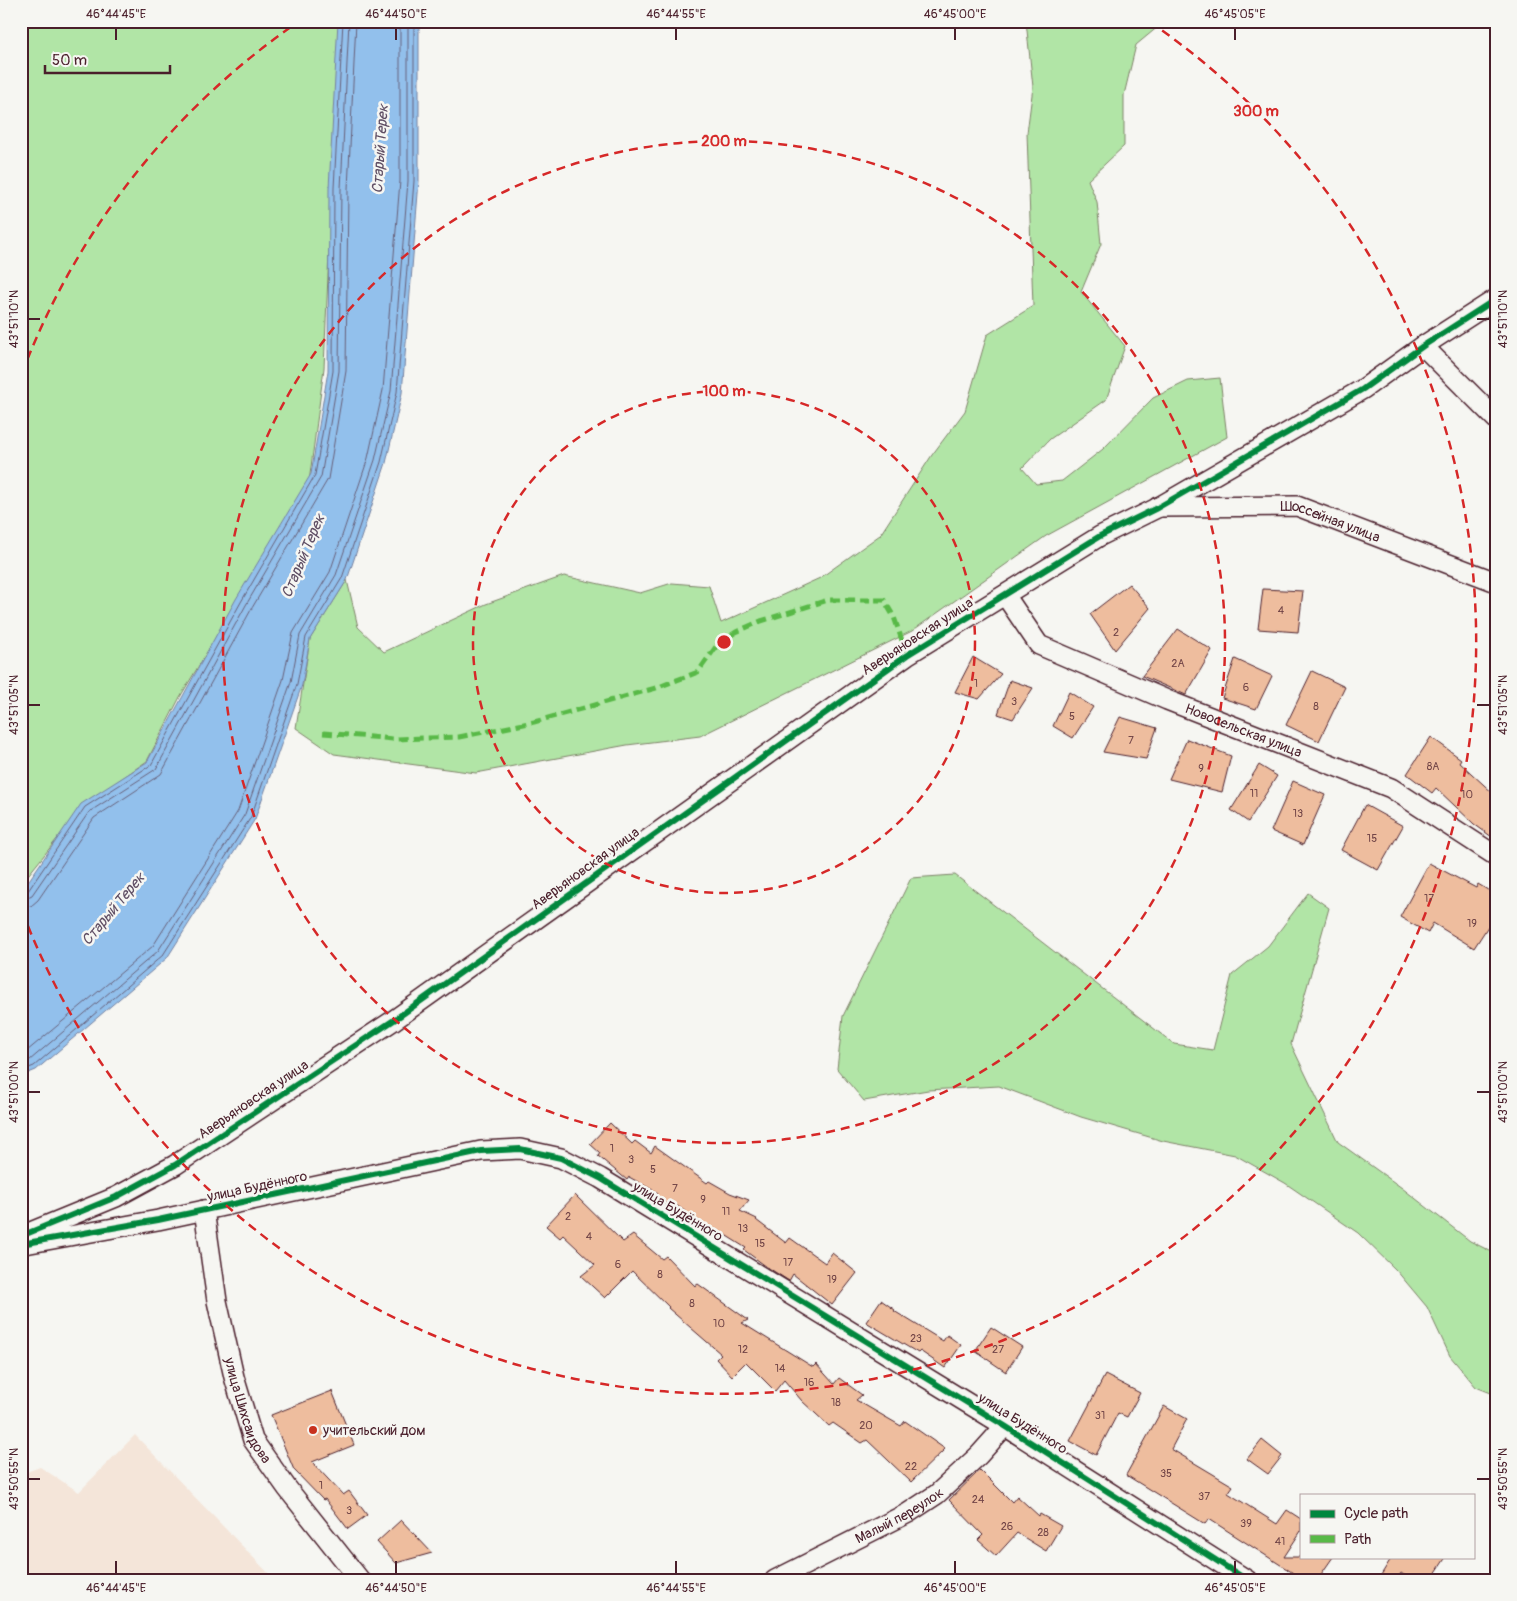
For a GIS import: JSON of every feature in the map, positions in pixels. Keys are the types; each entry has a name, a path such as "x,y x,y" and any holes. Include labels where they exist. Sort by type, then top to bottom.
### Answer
{"street":[{"name":"Аверьяновская улица","path":"21,1236 116,1197 184,1160 394,1020 907,655 1100,536 1157,508 1363,389 1423,346 1496,299"},
{"path":"1423,346 1496,419"},
{"name":"Шоссейная улица","path":"1157,508 1297,506 1496,582"},
{"name":"Новосельская улица","path":"1005,595 1039,645 1166,700 1390,788 1496,856"},
{"name":"улица Будённого","path":"21,1244 204,1210 481,1151 520,1149 561,1158 600,1178 1005,1426 1247,1580"},
{"name":"улица Шихсаидова","path":"204,1210 217,1301 234,1377 252,1440 287,1488 360,1580"},
{"name":"Малый переулок","path":"774,1580 908,1513 937,1494 979,1455 1005,1426"}],"shaded area":[{"path":"135,1435 275,1580 21,1580 21,1474 40,1467 79,1492"}],"green space":[{"path":"21,21 339,21 324,368 309,482 180,697 147,761 85,804 21,884"},
{"path":"1026,21 1165,21 1136,45 1124,95 1124,146 1088,180 1097,202 1101,244 1081,292 1125,346 1106,400 1050,439 1022,468 1036,484 1062,481 1103,449 1153,398 1188,381 1220,378 1227,437 1046,536 912,631 700,736 627,745 476,773 334,754 296,728 310,639 347,580 358,627 384,652 486,604 564,576 640,593 672,583 709,586 721,623 820,578 880,535 932,455 965,411 987,335 1033,306 1027,133 1033,87"},
{"path":"955,875 1174,1044 1213,1050 1232,975 1268,946 1308,893 1329,908 1291,1044 1338,1142 1402,1188 1470,1241 1496,1254 1496,1395 1476,1387 1450,1356 1427,1307 1396,1270 1358,1233 1285,1183 1235,1155 1163,1141 1081,1117 999,1086 928,1090 864,1101 837,1069 843,1016 911,878"}],"water":[{"name":"Старый Терек","path":"338,21 419,21 419,181 402,393 386,463 347,580 310,639 302,685 255,819 167,958 36,1070 21,1076 21,892 81,804 147,762 236,599 311,474 328,371 329,188"}],"building":[{"path":"1129,584 1150,608 1115,650 1090,614"},
{"path":"1263,589 1303,591 1298,632 1258,629"},
{"path":"1178,629 1212,650 1186,695 1142,676"},
{"path":"973,657 1001,674 979,699 955,692"},
{"path":"1235,659 1272,676 1256,709 1222,698"},
{"path":"1312,671 1345,687 1319,741 1286,725"},
{"path":"1010,680 1033,688 1013,719 998,714"},
{"path":"1069,692 1093,707 1073,738 1053,726"},
{"path":"1120,717 1157,728 1146,759 1103,752"},
{"path":"1431,737 1461,759 1459,762 1496,796 1496,840 1474,824 1436,788 1432,793 1407,774"},
{"path":"1187,739 1231,756 1222,792 1169,779"},
{"path":"1259,765 1277,776 1248,822 1231,810"},
{"path":"1293,781 1325,795 1303,845 1271,831"},
{"path":"1365,805 1403,826 1378,870 1341,850"},
{"path":"1429,863 1476,888 1478,884 1496,895 1496,914 1474,948 1433,923 1428,933 1400,917"},
{"path":"610,1123 632,1144 635,1141 651,1153 655,1146 707,1183 709,1181 730,1193 749,1200 740,1211 757,1219 786,1243 790,1238 825,1263 832,1253 857,1273 832,1305 793,1274 789,1281 744,1250 746,1248 722,1233 720,1236 673,1203 671,1206 654,1198 658,1193 629,1177 627,1180 598,1156 600,1153 590,1144"},
{"path":"575,1195 623,1242 633,1235 662,1259 666,1256 695,1286 698,1284 748,1320 742,1323 813,1367 816,1364 834,1384 839,1378 862,1395 856,1400 901,1426 905,1421 945,1449 911,1482 867,1440 862,1443 833,1423 829,1426 802,1401 784,1380 775,1391 746,1362 732,1376 716,1359 721,1354 668,1308 632,1271 605,1298 581,1276 595,1265 563,1235 560,1238 546,1226"},
{"path":"881,1300 894,1311 943,1341 947,1335 961,1345 945,1368 920,1351 918,1353 866,1322"},
{"path":"991,1327 1022,1347 1006,1372 975,1351"},
{"path":"1105,1375 1140,1393 1127,1417 1118,1413 1096,1455 1070,1441"},
{"name":"учительский дом","path":"332,1391 354,1445 312,1462 343,1495 349,1491 367,1515 348,1529 325,1499 323,1500 294,1470 271,1415"},
{"path":"1164,1406 1187,1419 1171,1449 1233,1486 1228,1493 1277,1524 1287,1510 1300,1518 1300,1533 1284,1557 1332,1558 1317,1580 1304,1580 1209,1519 1205,1524 1126,1475"},
{"path":"1262,1440 1282,1456 1268,1474 1247,1459"},
{"path":"980,1470 1012,1502 1017,1496 1039,1516 1040,1514 1061,1526 1046,1551 1017,1533 996,1556 978,1540 983,1535 949,1500"},
{"path":"401,1520 432,1553 396,1563 377,1542"},
{"path":"1391,1558 1445,1558 1431,1580 1412,1580 1401,1573 1396,1580 1378,1580"}],"marked path":[{"path":"323,733 394,739 459,737 534,722 656,688 698,672 718,644 736,632 761,621 828,600 884,600 894,617 907,655"}],"cycle path":[{"path":"21,1236 116,1197 175,1165 394,1020 907,655 1100,536 1157,508 1363,389 1423,346 1496,299"},
{"path":"21,1244 158,1220 481,1151 520,1149 561,1158 600,1178 1005,1426 1247,1580"}],"place":[{"name":"учительский дом","path":"313,1430"}]}
